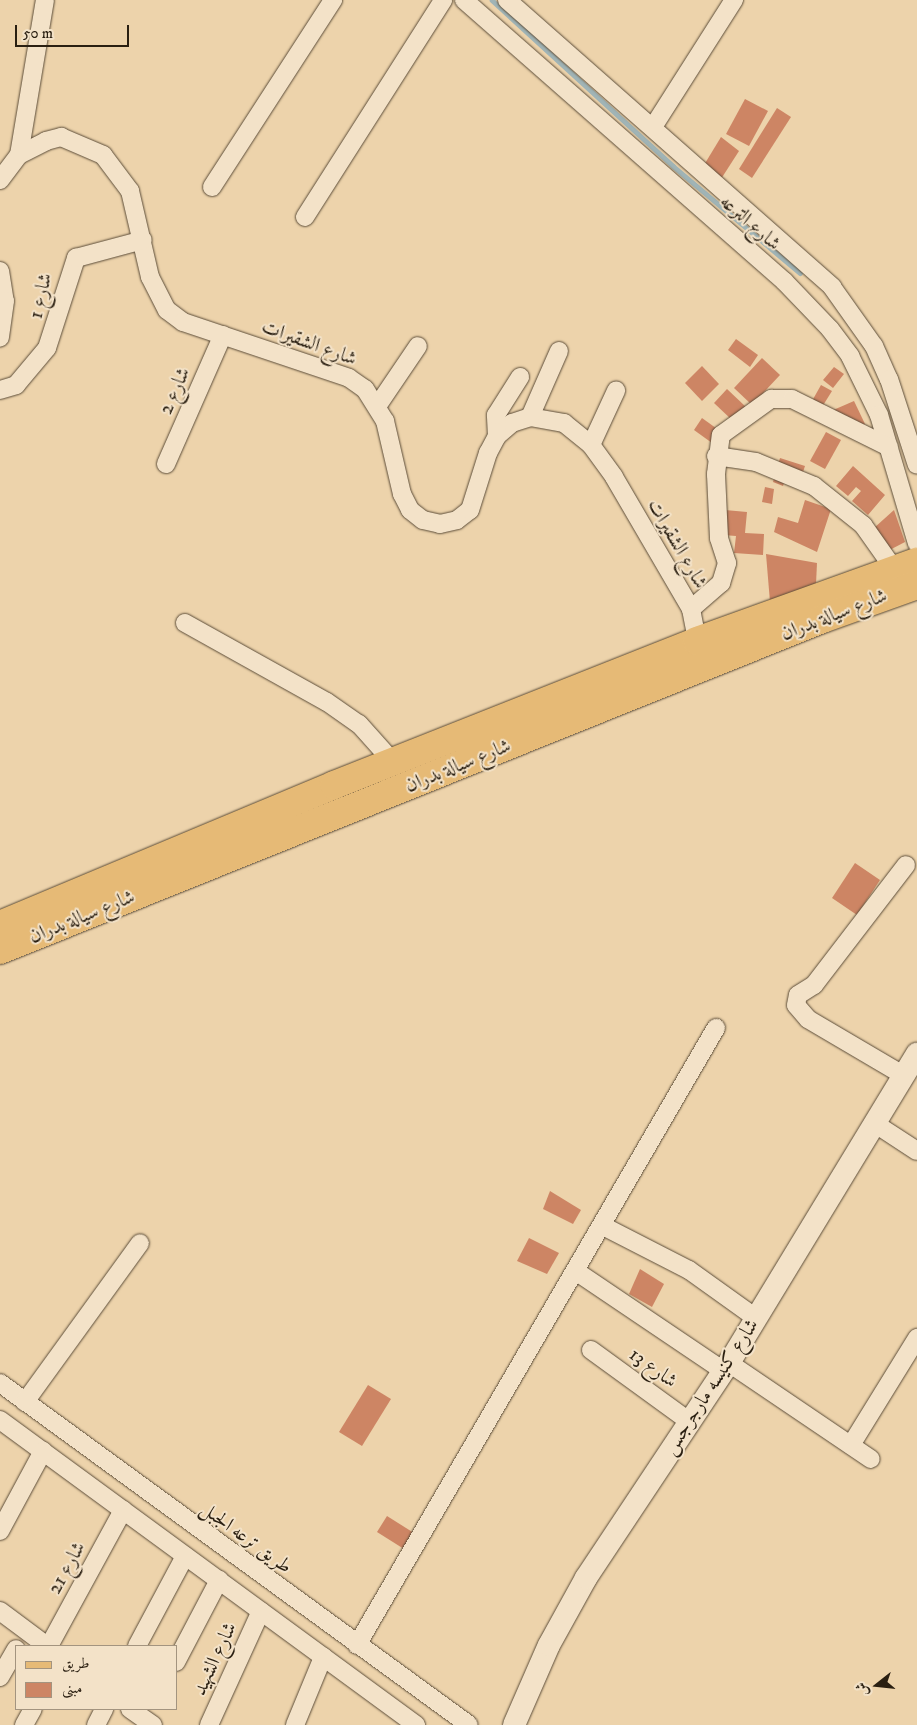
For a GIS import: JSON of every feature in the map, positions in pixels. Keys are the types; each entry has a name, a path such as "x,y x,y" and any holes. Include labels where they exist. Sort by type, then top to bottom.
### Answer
{"main road":[{"name":"شارع سيالة بدران","path":"0,925 334,785 697,641 906,565"},
{"name":"شارع سيالة بدران","path":"0,950 352,808 917,585"},
{"path":"334,785 352,808"}],"street":[{"path":"19,155 45,0"},
{"path":"212,187 333,0"},
{"path":"305,217 443,0"},
{"name":"شارع الترعه","path":"464,0 588,88 653,127 807,261 854,316 889,379 917,465"},
{"name":"شارع الترعه","path":"507,0 588,88 809,304 854,363 889,447 917,543"},
{"path":"653,127 734,0"},
{"name":"شارع الشقيرات","path":"0,180 19,155 61,137 103,155 130,191 156,295 167,310 183,322 349,378 378,405"},
{"name":"شارع 1","path":"0,390 16,385 46,348 76,258 143,240"},
{"path":"0,271 5,302 0,338"},
{"name":"شارع 2","path":"166,464 223,335"},
{"path":"418,346 378,405 402,494 410,510 423,520 440,524 457,520 470,510 497,436 496,415 520,377"},
{"path":"497,436 512,423 530,417 559,351"},
{"path":"591,445 616,391"},
{"path":"690,609 721,582 727,563 720,538 716,456 721,435 770,399 792,399 889,447"},
{"name":"شارع الشقيرات","path":"530,417 564,423 591,445 690,609 697,641"},
{"path":"716,456 756,462 814,486 863,525 906,565"},
{"path":"185,623 327,702 358,724 393,762"},
{"path":"903,1075 808,1019 796,1005 798,995 814,985 906,865"},
{"path":"357,1645 577,1272 716,1028"},
{"name":"شارع كنيسه مارجرجس","path":"514,1725 549,1645 586,1578 727,1367 917,1054"},
{"path":"874,1123 917,1151"},
{"path":"603,1226 689,1270 756,1318"},
{"path":"25,1402 140,1243"},
{"path":"577,1272 871,1459"},
{"path":"851,1446 917,1338"},
{"name":"شارع 13","path":"591,1350 690,1422"},
{"name":"طريق ترعه الجبل","path":"0,1383 148,1494 469,1725"},
{"path":"0,1420 323,1657 398,1719 416,1725"},
{"path":"0,1531 43,1451"},
{"name":"شارع 21","path":"49,1645 128,1514 148,1494"},
{"path":"139,1645 186,1556"},
{"path":"178,1658 219,1580"},
{"path":"0,1611 23,1639 44,1645"},
{"name":"شارع الشهيد","path":"208,1725 261,1611"},
{"path":"0,1677 15,1652"},
{"path":"295,1725 323,1657"},
{"path":"24,1725 32,1710"},
{"path":"96,1725 104,1710"},
{"path":"132,1710 148,1720"}],"building":[{"path":"745,99 768,111 749,146 726,134"},
{"path":"777,108 791,117 752,178 739,169"},
{"path":"721,137 739,151 721,179 704,165"},
{"path":"736,339 758,355 750,367 728,350"},
{"path":"762,358 780,375 752,405 734,388"},
{"path":"702,366 719,384 702,401 685,383"},
{"path":"834,367 844,374 833,388 823,380"},
{"path":"821,385 832,391 822,407 812,401"},
{"path":"727,389 746,407 733,421 714,403"},
{"path":"854,401 865,424 847,432 831,411"},
{"path":"702,418 720,431 712,443 694,430"},
{"path":"826,432 841,440 825,469 810,461"},
{"path":"780,458 805,466 802,475 785,480 783,486 773,482"},
{"path":"853,466 885,495 868,515 852,501 861,491 856,487 848,496 836,486"},
{"path":"765,487 774,489 772,504 762,502"},
{"path":"805,500 831,509 817,552 774,532 778,517 798,523"},
{"path":"725,510 747,512 745,533 764,534 763,555 734,553 736,536 723,535"},
{"path":"894,510 905,542 880,555 864,537"},
{"path":"766,554 817,563 816,584 770,602"},
{"path":"855,863 880,880 857,915 832,898"},
{"path":"550,1191 581,1210 573,1224 543,1209"},
{"path":"529,1238 559,1253 547,1274 517,1261"},
{"path":"640,1269 664,1284 652,1307 629,1294"},
{"path":"368,1385 391,1399 362,1446 339,1432"},
{"path":"387,1516 414,1533 404,1549 377,1532"}],"waterway":[{"path":"492,0 673,166 800,273"}]}
